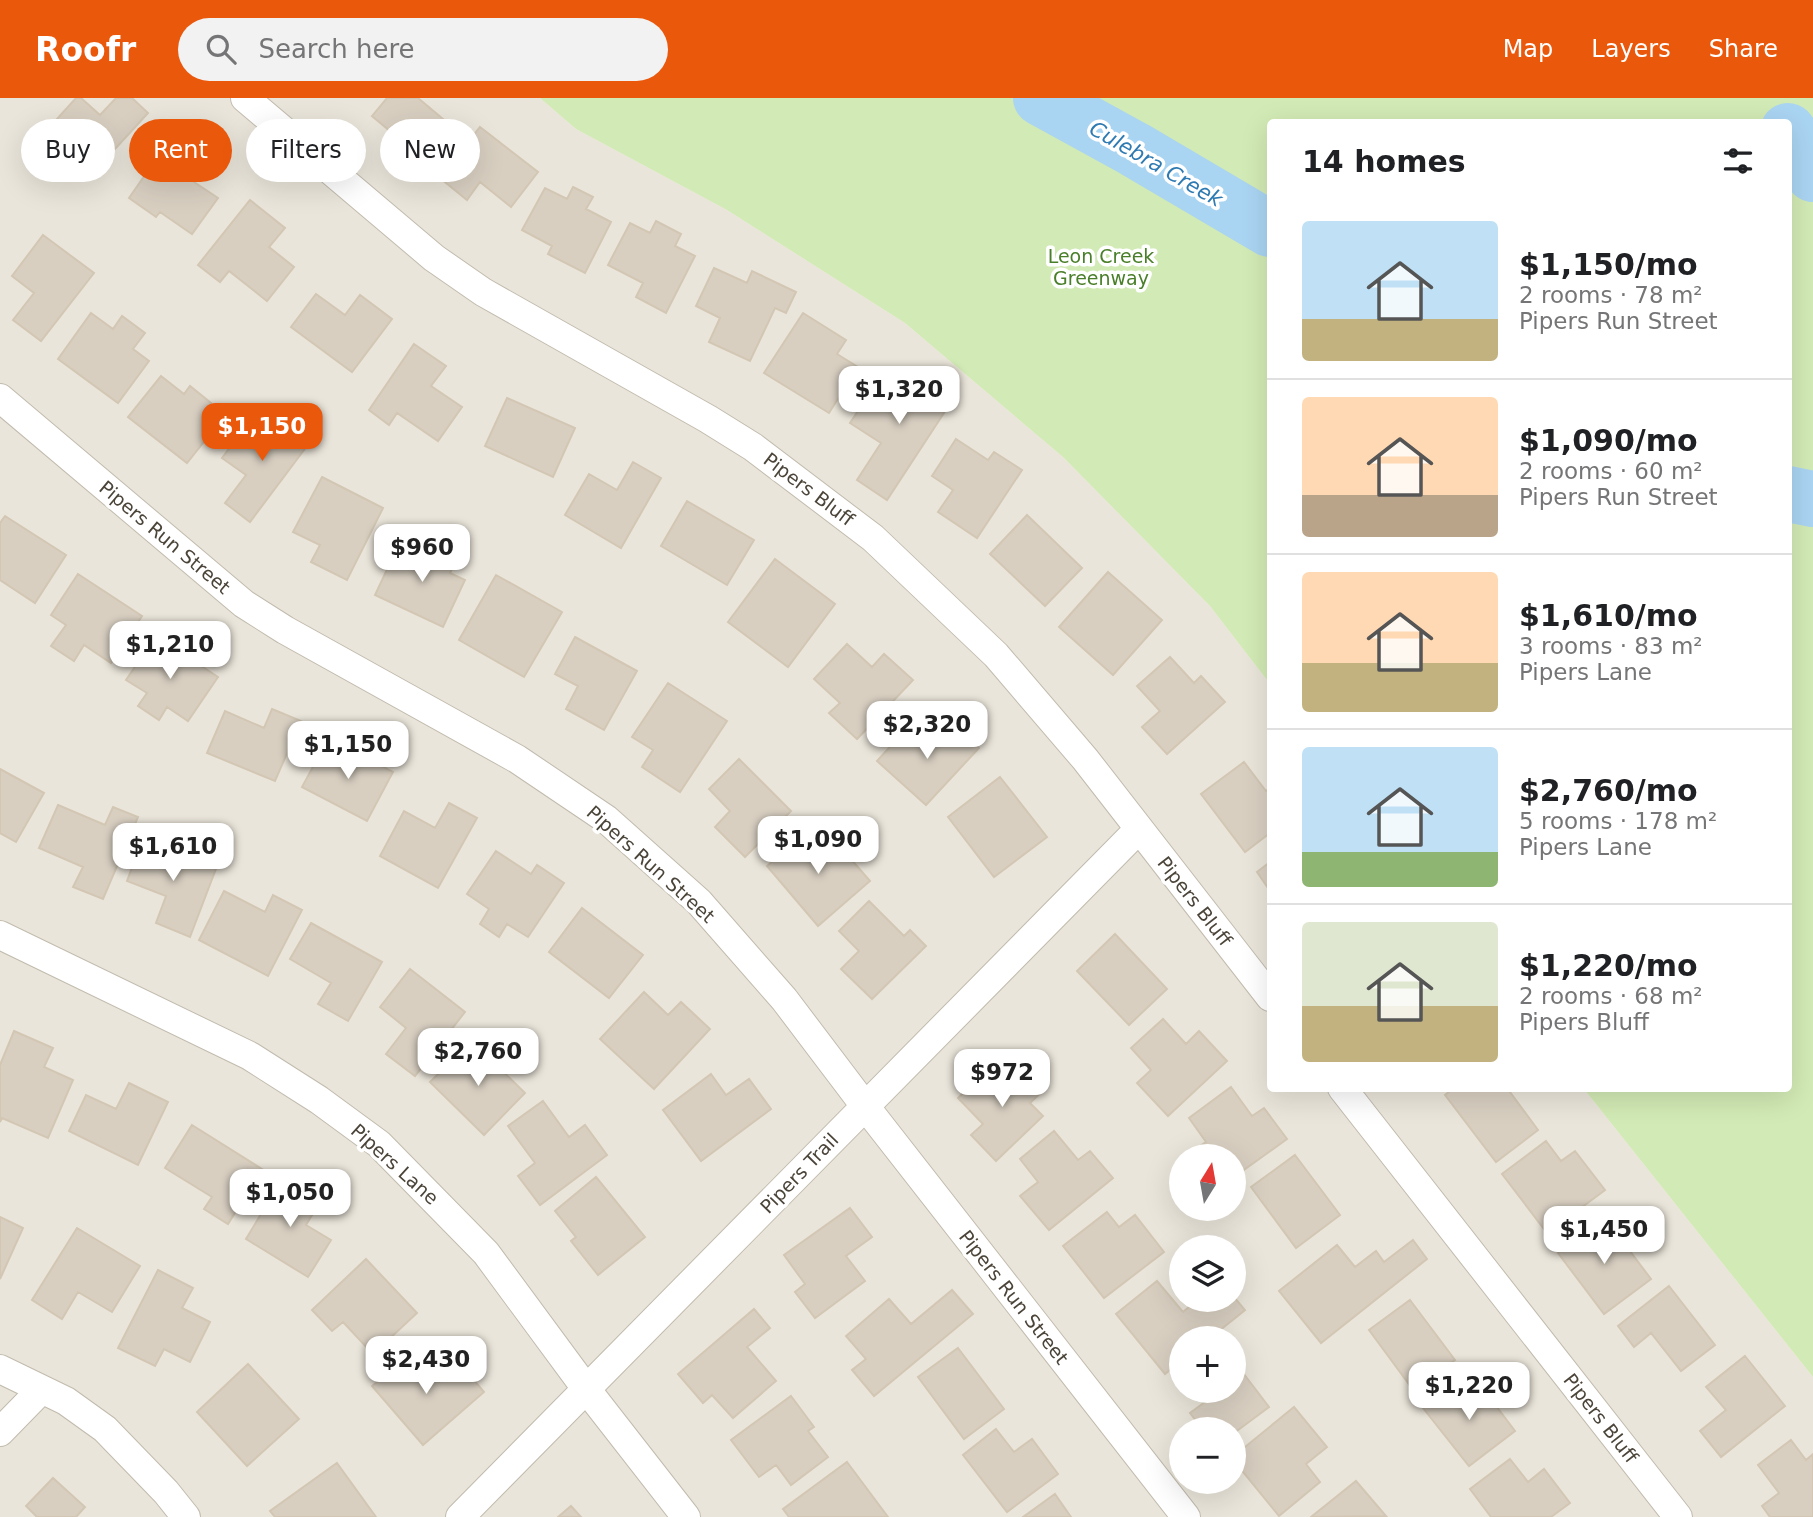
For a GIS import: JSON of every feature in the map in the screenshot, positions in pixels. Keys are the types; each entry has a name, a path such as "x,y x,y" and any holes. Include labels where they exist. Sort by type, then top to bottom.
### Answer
{"street":[{"name":"Pipers Bluff","path":"245,98 434,258 483,292 753,447 873,538 996,656 1084,759 1267,993"},
{"name":"Pipers Run Street","path":"0,398 244,604 285,630 517,759 606,819 699,902 785,999 865,1106 1186,1517"},
{"name":"Pipers Trail","path":"460,1517 1139,829"},
{"name":"Pipers Lane","path":"0,935 250,1056 319,1100 379,1144 486,1253 587,1390 687,1517"},
{"name":"Pipers Bluff","path":"1345,1092 1678,1517"},
{"path":"0,1370 66,1401 105,1429 166,1492 186,1517"},
{"path":"0,1432 41,1390"}],"shaded area":[{"path":"0,98 540,98 576,129 727,210 905,323 1063,457 1210,606 1267,680 1267,1092 1586,1092 1813,1377 1813,1517 0,1517"}],"green space":[{"name":"Leon Creek Greenway","path":"540,98 1813,98 1813,1377 1586,1092 1792,1092 1792,119 1267,119 1267,680 1210,606 1063,457 905,323 727,210 576,129"}],"building":[{"path":"76,98 81,98 100,115 116,98 132,98 148,113 142,119 129,119 129,134 115,149 115,119 57,119"},
{"path":"387,98 418,98 443,119 380,119 380,123 372,116"},
{"path":"480,127 538,172 511,207 480,182"},
{"path":"140,182 194,182 218,198 192,234 160,212 156,217 129,198"},
{"path":"445,182 480,182 467,200"},
{"path":"573,187 593,197 586,209 611,222 585,273 548,254 552,246 522,230 545,188 567,199"},
{"path":"250,200 285,228 269,247 294,267 267,301 229,271 220,282 198,265"},
{"path":"656,221 681,234 675,246 695,256 666,313 636,297 643,283 608,265 630,223 650,233"},
{"path":"43,235 94,273 41,341 13,320 34,293 12,276"},
{"path":"714,268 747,283 752,271 796,292 786,313 775,308 750,361 709,342 720,318 696,306"},
{"path":"316,294 345,315 360,295 392,319 352,372 291,327"},
{"path":"91,313 113,329 122,316 145,333 133,349 149,361 118,403 58,359"},
{"path":"803,313 846,340 837,354 858,367 829,413 764,373"},
{"path":"414,344 446,366 431,386 462,407 438,441 397,413 389,425 369,410"},
{"path":"887,367 919,387 928,374 957,393 887,500 857,480 881,443 850,423"},
{"path":"161,376 184,394 190,386 211,403 204,412 218,424 187,463 128,417"},
{"path":"507,398 575,428 553,477 485,446"},
{"path":"252,418 269,431 278,419 310,442 250,522 225,503 246,475 222,458"},
{"path":"956,439 988,460 994,452 1022,470 977,538 938,512 953,490 932,476"},
{"path":"633,462 661,478 621,548 565,515 589,474 617,490"},
{"path":"322,477 383,508 347,580 311,562 320,545 293,532"},
{"path":"687,501 754,540 727,585 661,546"},
{"path":"1027,515 1082,568 1045,606 990,554"},
{"path":"5,516 66,555 35,603 0,580 0,523"},
{"path":"398,546 422,557 427,547 456,560 450,573 465,580 443,627 375,595"},
{"path":"775,559 835,604 788,667 728,622"},
{"path":"1108,572 1162,620 1113,675 1059,627"},
{"path":"78,574 142,616 111,663 84,645 74,661 51,646 66,625 51,615"},
{"path":"496,575 562,612 524,677 459,640"},
{"path":"156,636 218,677 188,721 167,707 159,720 138,706 147,693 126,680"},
{"path":"575,637 637,671 604,730 566,709 578,686 555,674"},
{"path":"847,644 872,667 884,654 913,680 857,739 829,713 840,703 814,679"},
{"path":"1170,657 1194,683 1201,676 1225,702 1167,754 1142,727 1160,711 1137,686"},
{"path":"668,683 727,721 680,792 642,767 653,750 632,737"},
{"path":"272,709 301,721 275,781 207,753 225,711 264,728"},
{"path":"953,725 979,748 926,805 877,761 909,726 933,747"},
{"path":"327,741 360,759 362,756 393,772 367,821 302,787"},
{"path":"739,759 791,811 745,857 715,827 730,811 709,789"},
{"path":"1244,762 1267,790 1267,835 1245,852 1201,794"},
{"path":"0,769 44,793 16,842 0,833"},
{"path":"1000,777 1047,837 994,877 948,817"},
{"path":"449,803 477,818 438,888 380,856 404,811 435,828"},
{"path":"58,805 105,825 113,807 138,817 103,899 73,887 83,867 39,848"},
{"path":"810,830 827,850 836,842 870,881 818,926 767,866"},
{"path":"143,838 217,866 190,937 156,923 166,896 127,881"},
{"path":"496,851 531,874 537,865 564,883 528,937 507,924 499,937 480,924 489,909 467,894"},
{"path":"1267,864 1267,887 1257,872"},
{"path":"224,891 265,912 273,895 302,910 268,976 199,940"},
{"path":"869,901 904,936 910,930 926,946 872,999 841,969 859,951 839,931"},
{"path":"582,908 643,955 609,998 549,952"},
{"path":"311,923 382,962 348,1021 318,1004 331,983 290,959"},
{"path":"1115,934 1167,989 1129,1025 1077,971"},
{"path":"410,969 465,1012 415,1076 386,1054 406,1028 380,1007"},
{"path":"644,992 668,1015 681,1002 710,1029 654,1089 600,1039"},
{"path":"1163,1019 1186,1044 1199,1031 1227,1061 1168,1116 1137,1083 1151,1070 1131,1048"},
{"path":"14,1031 53,1048 44,1067 73,1080 48,1138 2,1118 0,1122 0,1065"},
{"path":"472,1041 525,1093 484,1135 430,1082"},
{"path":"996,1061 1016,1082 1027,1072 1044,1090 1030,1103 1043,1116 996,1161 971,1135 983,1124 958,1098"},
{"path":"711,1074 726,1095 749,1079 771,1109 701,1161 663,1110"},
{"path":"129,1083 168,1102 138,1165 69,1131 86,1095 116,1109"},
{"path":"1231,1087 1252,1116 1264,1108 1287,1139 1246,1168 1246,1144 1203,1144 1206,1142 1189,1118"},
{"path":"1449,1092 1510,1092 1538,1130 1496,1162 1445,1095"},
{"path":"543,1101 569,1137 585,1125 607,1155 540,1205 518,1176 535,1163 508,1126"},
{"path":"192,1125 262,1169 228,1224 204,1209 212,1197 165,1168"},
{"path":"1054,1131 1078,1160 1090,1151 1113,1178 1049,1230 1020,1196 1038,1182 1020,1159"},
{"path":"1546,1141 1561,1161 1575,1151 1605,1190 1547,1233 1502,1174"},
{"path":"1295,1155 1340,1215 1296,1248 1251,1187"},
{"path":"596,1177 645,1237 598,1275 571,1241 576,1237 555,1211"},
{"path":"282,1179 320,1202 306,1225 331,1240 308,1277 246,1239"},
{"path":"850,1208 872,1237 846,1256 865,1281 815,1318 795,1292 805,1284 784,1255"},
{"path":"1107,1212 1119,1227 1135,1215 1164,1252 1104,1298 1063,1246"},
{"path":"0,1217 23,1228 0,1279"},
{"path":"1605,1218 1651,1279 1604,1314 1558,1253"},
{"path":"77,1228 140,1266 112,1312 78,1292 62,1319 32,1300"},
{"path":"1413,1240 1427,1259 1321,1343 1279,1291 1337,1245 1355,1267 1376,1251 1384,1262"},
{"path":"366,1259 417,1313 373,1354 343,1322 332,1331 312,1310"},
{"path":"158,1270 193,1288 182,1308 210,1322 190,1362 164,1349 155,1366 118,1348"},
{"path":"1157,1281 1169,1295 1169,1312 1243,1312 1225,1326 1169,1326 1169,1371 1165,1374 1116,1314"},
{"path":"1669,1286 1715,1345 1681,1371 1651,1333 1634,1347 1618,1326"},
{"path":"952,1290 973,1314 874,1396 852,1370 866,1359 846,1336 889,1299 911,1324"},
{"path":"1410,1300 1455,1360 1414,1391 1369,1330"},
{"path":"754,1309 770,1328 747,1347 776,1381 733,1418 712,1395 703,1403 678,1374"},
{"path":"958,1348 1004,1409 964,1439 918,1377"},
{"path":"413,1352 439,1382 460,1364 484,1392 423,1445 372,1386"},
{"path":"1745,1356 1785,1406 1721,1457 1700,1431 1726,1410 1706,1387"},
{"path":"248,1364 299,1419 247,1466 197,1412"},
{"path":"1246,1377 1269,1407 1246,1424 1246,1417 1193,1417 1190,1413 1204,1403 1246,1403"},
{"path":"1462,1378 1482,1404 1490,1398 1515,1431 1469,1466 1423,1408"},
{"path":"791,1396 814,1427 808,1431 828,1457 791,1485 776,1465 759,1477 731,1440"},
{"path":"1294,1407 1327,1447 1306,1464 1320,1482 1279,1516 1246,1476 1246,1446"},
{"path":"996,1429 1014,1452 1032,1439 1058,1474 1007,1512 963,1455"},
{"path":"1791,1440 1806,1460 1813,1454 1813,1517 1770,1517 1762,1506 1779,1493 1758,1465"},
{"path":"1510,1459 1528,1482 1544,1469 1570,1503 1551,1517 1491,1517 1470,1489"},
{"path":"847,1462 888,1517 789,1517 783,1509"},
{"path":"337,1463 376,1517 275,1517 270,1511"},
{"path":"53,1478 85,1507 76,1517 37,1517 26,1506"},
{"path":"1356,1481 1386,1516 1311,1517"},
{"path":"1055,1494 1071,1517 1023,1517"},
{"path":"571,1506 581,1517 558,1517"}],"waterway":[{"name":"Culebra Creek","path":"1041,98 1267,227"},
{"path":"1792,137 1811,164 1813,174"},
{"name":"Culebra Creek","path":"1792,495 1813,499"}]}
